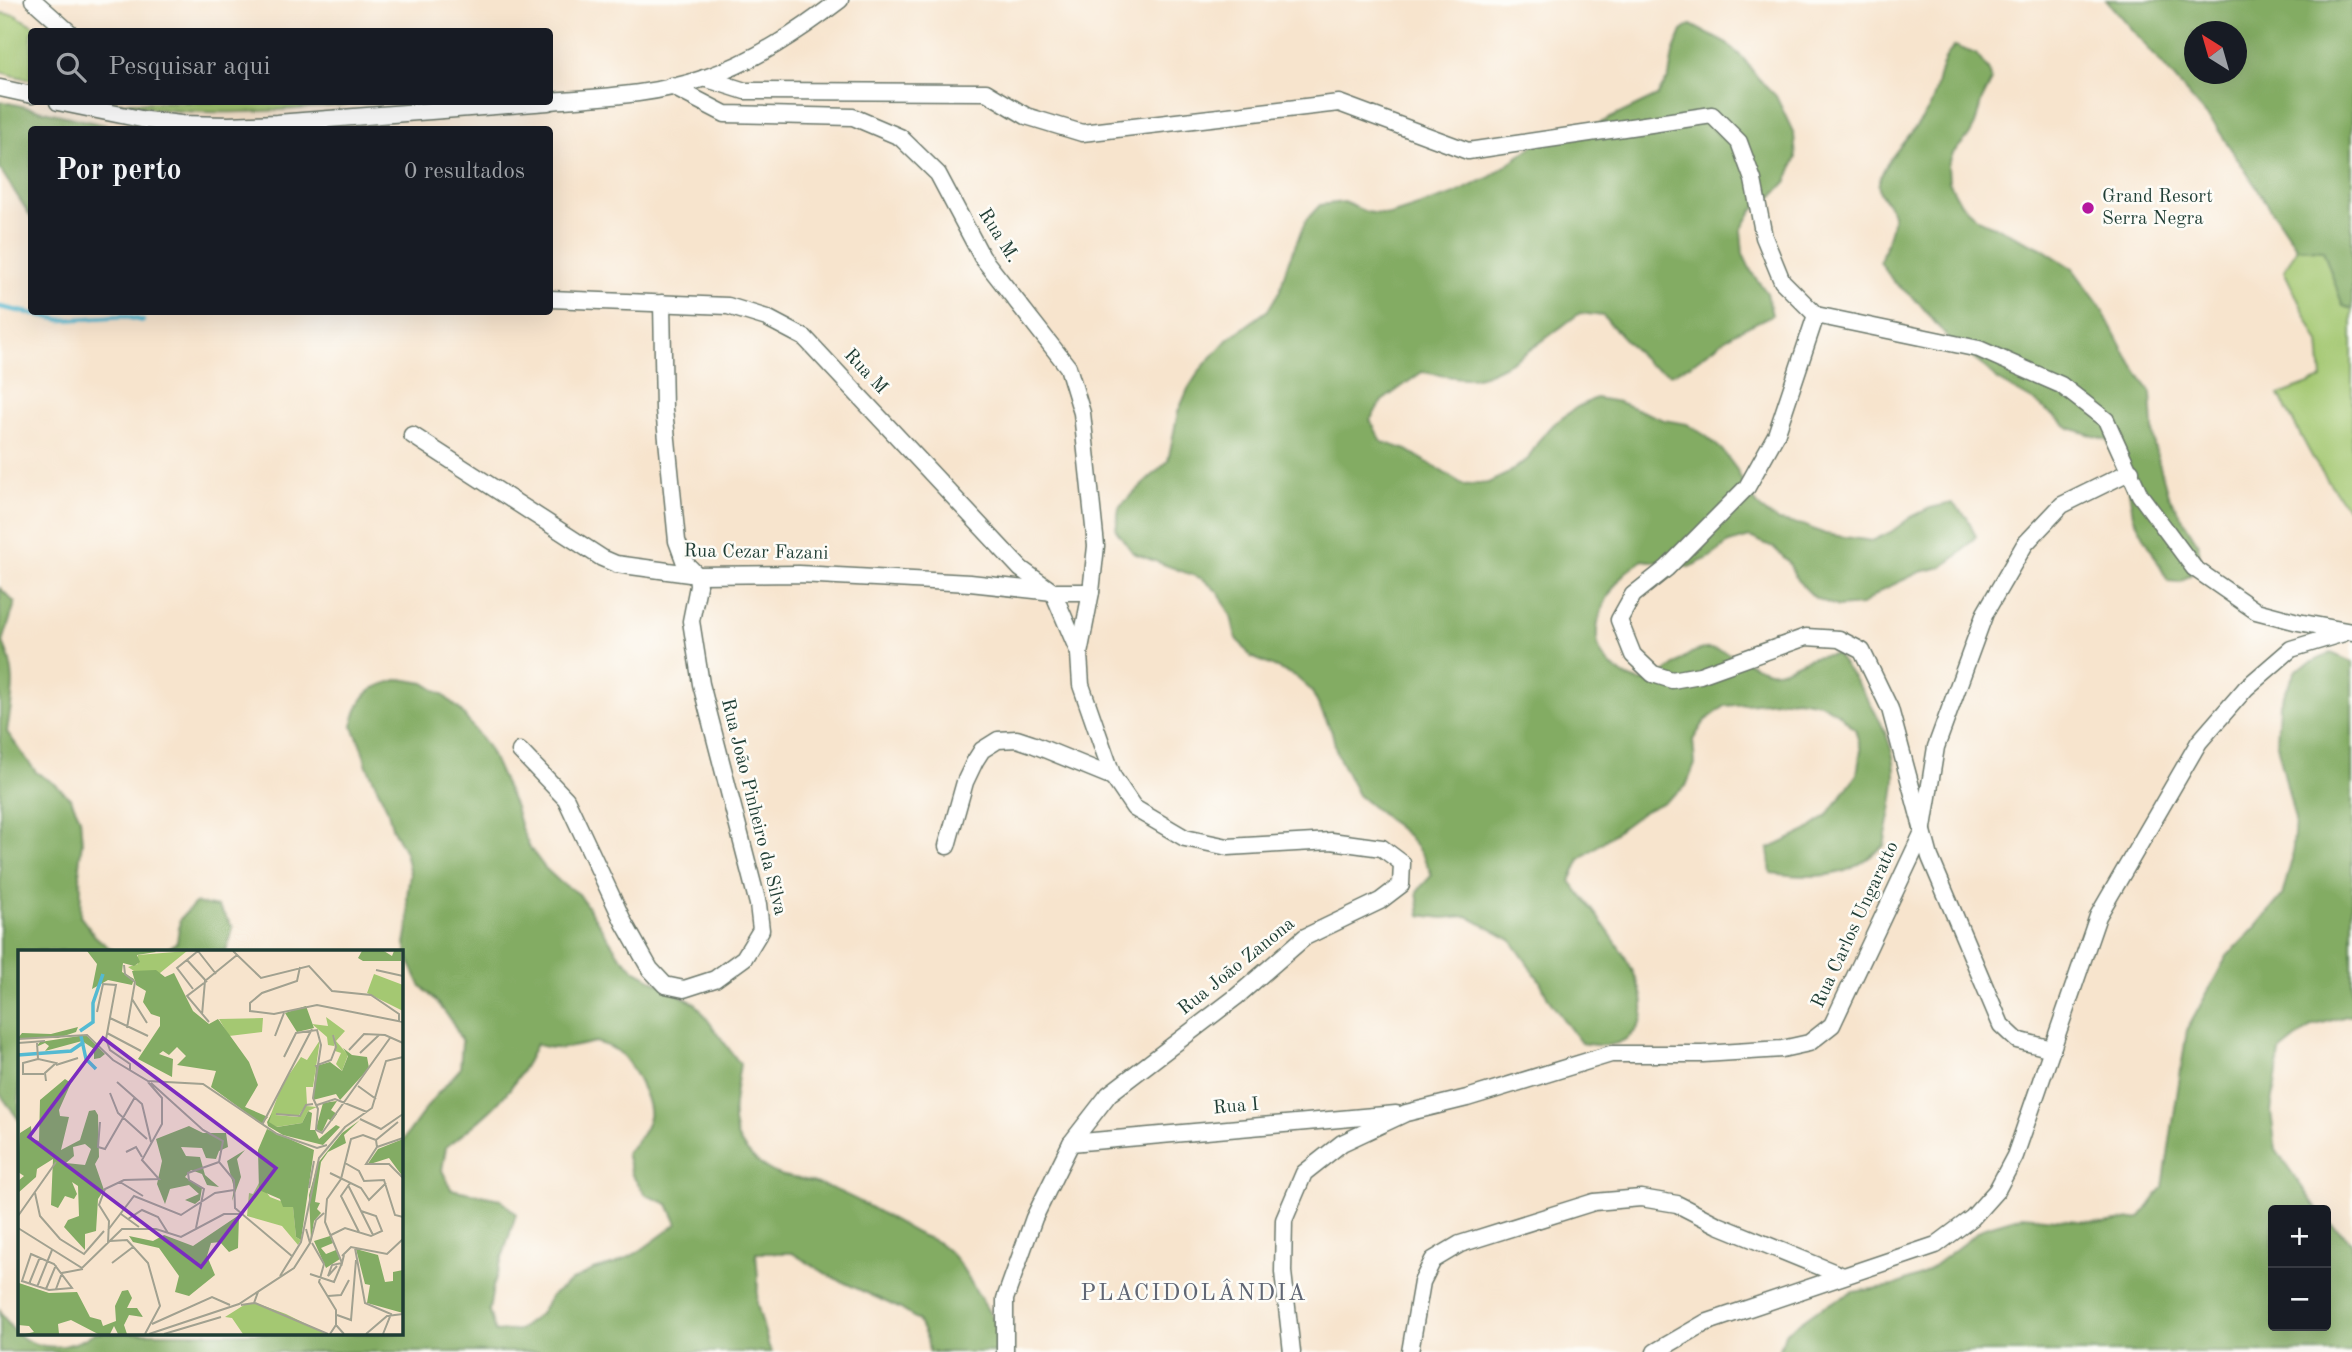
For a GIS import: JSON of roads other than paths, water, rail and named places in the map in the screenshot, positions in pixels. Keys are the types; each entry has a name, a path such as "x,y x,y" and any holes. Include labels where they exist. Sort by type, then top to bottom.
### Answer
{"street":[{"path":"33,0 64,28"},
{"path":"553,101 629,94 705,78 779,44 840,0"},
{"path":"705,78 744,91 986,92 1026,116 1082,133 1339,103 1468,150 1712,115 1739,142 1754,180 1764,237 1782,281 1816,315 1979,349 2061,385 2106,420 2140,495 2194,568 2256,611 2349,632"},
{"name":"Rua M.","path":"671,86 725,114 853,117 900,137 938,174 982,257 1068,367 1082,413 1096,546 1091,592"},
{"path":"0,88 28,94"},
{"path":"71,105 181,124 278,123 461,105"},
{"name":"Rua M","path":"553,299 728,306 767,318 805,338 1021,569 1053,592"},
{"path":"663,303 664,409 677,541 685,563 697,575"},
{"path":"1816,315 1776,435 1747,487 1667,568 1633,595 1619,620 1633,655 1653,674 1672,680 1700,675 1806,637 1839,639 1862,651 1890,709 1930,857 2001,1025 2017,1040 2052,1049"},
{"name":"Rua Cezar Fazani","path":"412,435 601,558 616,564 697,575 799,574 970,583 1053,592"},
{"name":"Rua Carlos Ungaratto","path":"1292,1352 1283,1272 1284,1220 1304,1173 1342,1143 1406,1113 1467,1098 1611,1054 1703,1054 1782,1049 1809,1043 1832,1025 1922,834 1936,747 1985,613 2025,544 2062,505 2131,471"},
{"name":"Rua João Pinheiro da Silva","path":"520,751 566,799 624,923 650,969 665,985 684,989 715,979 744,958 761,930 758,904 701,684 691,621 698,586 697,575"},
{"path":"1079,654 1053,592 1091,592"},
{"name":"Rua João Zanona","path":"1006,1352 1005,1300 1034,1218 1071,1143 1109,1094 1236,998 1306,937 1380,901 1401,885 1402,863 1382,848 1331,841 1228,847 1185,838 1134,808 1113,777 1081,685 1079,654 1091,592"},
{"path":"1654,1352 1705,1323 1936,1245 1972,1218 1997,1190 2015,1156 2098,916 2199,742 2246,688 2291,649 2349,632"},
{"path":"947,846 965,782 975,761 982,750 998,740 1017,739 1113,777"},
{"name":"Rua I","path":"1071,1143 1406,1113"},
{"path":"1410,1352 1422,1282 1433,1260 1460,1244 1594,1202 1641,1198 1677,1204 1718,1225 1843,1276"}],"waterway":[{"path":"0,307 28,313"},
{"path":"38,315 62,320 123,316 143,321"}],"place":[{"name":"Grand Resort Serra Negra","path":"2088,208"}],"district":[{"name":"PLACIDOLÂNDIA","path":"1194,1293"}]}
